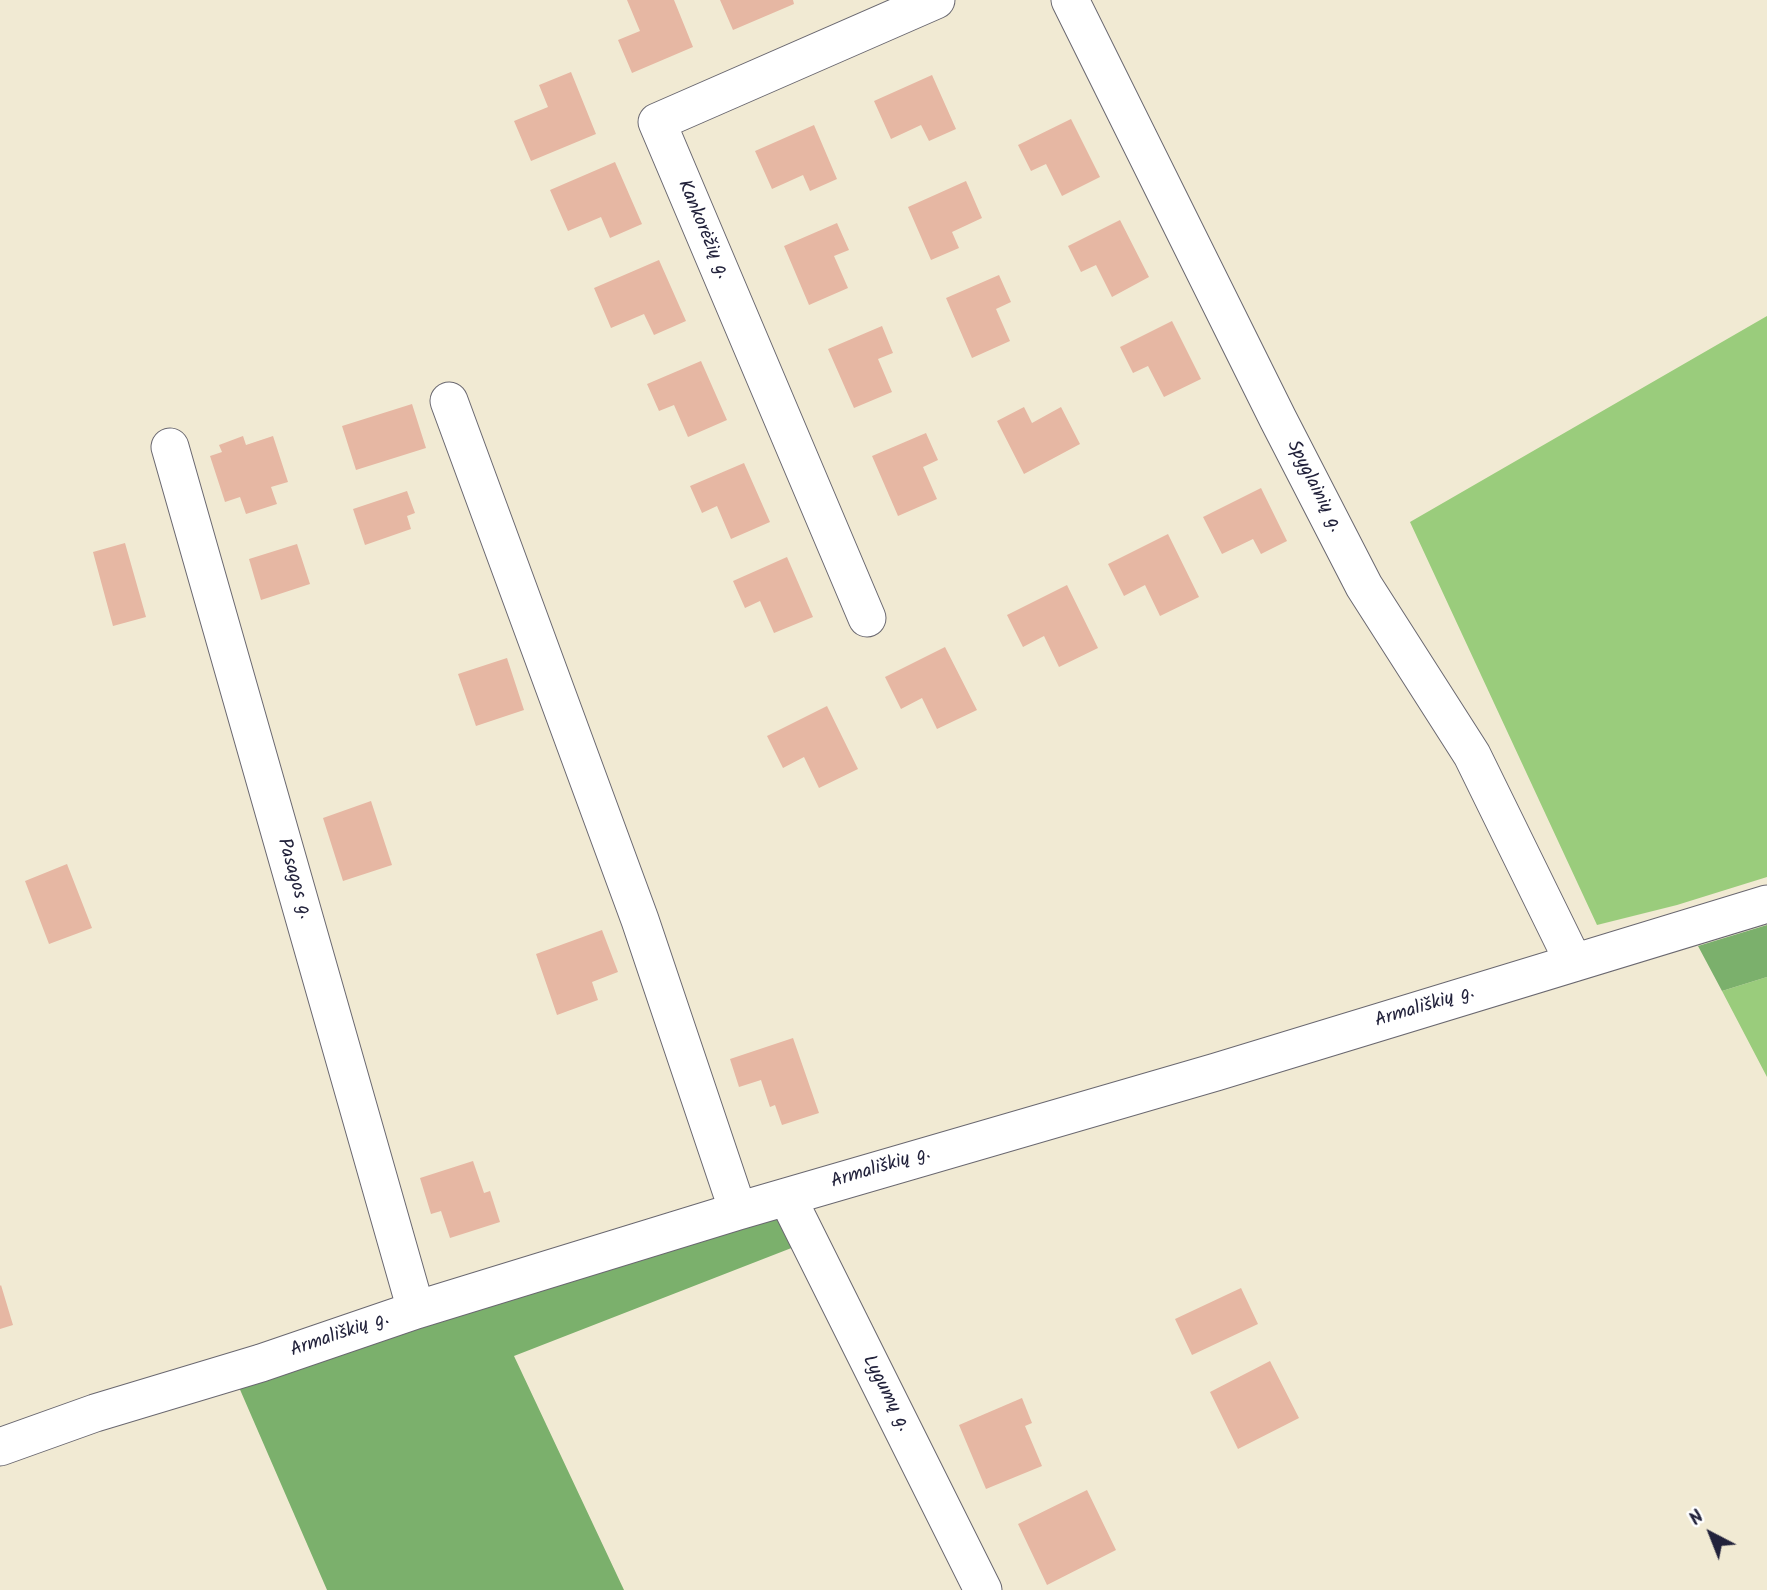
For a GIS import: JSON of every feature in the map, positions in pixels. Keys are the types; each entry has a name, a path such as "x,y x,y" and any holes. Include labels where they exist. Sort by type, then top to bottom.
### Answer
{"street":[{"name":"Kankorėžių g.","path":"867,618 657,122 936,0"},
{"name":"Spyglainių g.","path":"1070,0 1364,586 1472,755 1574,963"},
{"path":"449,401 640,920 738,1211"},
{"name":"Pasagos g.","path":"170,447 416,1310"},
{"name":"Armališkių g.","path":"0,1447 95,1413 261,1363 416,1310 738,1211 1216,1072 1767,904"},
{"name":"Lygumų g.","path":"787,1197 983,1590"}],"green space":[{"path":"1767,316 1767,877 1677,905 1597,925 1410,522"},
{"path":"1767,925 1767,977 1722,991 1698,946"},
{"path":"1767,977 1767,1077 1722,991"},
{"path":"782,1213 794,1247 514,1356 624,1590 327,1590 238,1385"}],"building":[{"path":"627,0 674,0 693,47 632,73 618,40 640,31"},
{"path":"720,0 793,0 794,4 733,30"},
{"path":"571,72 596,134 531,161 514,121 548,107 539,85"},
{"path":"932,75 956,129 929,141 921,125 891,139 874,101"},
{"path":"1071,119 1100,177 1062,196 1046,164 1031,171 1018,145"},
{"path":"814,125 837,179 810,191 803,175 772,189 755,151"},
{"path":"615,162 642,224 610,238 601,217 568,231 550,190"},
{"path":"966,181 982,218 952,232 959,248 931,260 908,207"},
{"path":"1120,220 1149,277 1112,297 1096,265 1081,272 1068,246"},
{"path":"837,223 849,250 834,256 848,288 809,305 784,246"},
{"path":"659,260 686,321 654,335 644,314 611,328 594,288"},
{"path":"999,275 1011,302 996,309 1010,341 972,358 946,298"},
{"path":"1172,321 1201,379 1164,397 1148,366 1133,373 1120,347"},
{"path":"882,326 893,353 878,359 892,392 854,408 828,349"},
{"path":"701,361 727,420 688,437 674,405 659,411 647,384"},
{"path":"412,404 426,448 356,470 342,426"},
{"path":"1024,407 1032,423 1061,407 1080,444 1024,474 997,421"},
{"path":"926,433 938,460 923,467 937,499 898,516 872,456"},
{"path":"243,436 246,445 273,436 288,482 271,487 277,504 246,514 240,497 225,502 210,456 222,452 219,445"},
{"path":"744,463 770,522 731,539 717,506 702,513 690,486"},
{"path":"1261,488 1287,541 1261,554 1253,539 1222,554 1203,517"},
{"path":"407,491 415,513 407,516 411,529 365,545 353,509"},
{"path":"1168,534 1199,597 1160,616 1145,585 1124,596 1108,564"},
{"path":"125,543 146,617 113,626 93,552"},
{"path":"297,544 310,584 261,600 249,559"},
{"path":"787,557 813,617 774,633 760,601 745,608 733,581"},
{"path":"1067,585 1098,648 1059,667 1044,636 1023,647 1007,615"},
{"path":"945,647 977,710 937,729 922,698 901,709 885,677"},
{"path":"507,658 524,710 476,726 458,674"},
{"path":"827,706 858,769 819,788 804,757 783,768 767,736"},
{"path":"371,801 392,865 343,881 323,818"},
{"path":"67,864 92,928 49,944 25,881"},
{"path":"602,930 618,972 592,982 598,1000 557,1015 536,954"},
{"path":"793,1038 819,1113 782,1125 775,1105 770,1107 761,1080 739,1087 730,1059"},
{"path":"473,1161 484,1193 490,1191 500,1222 450,1238 441,1211 431,1214 420,1178"},
{"path":"0,1286 13,1325 0,1329"},
{"path":"1241,1288 1258,1324 1192,1355 1175,1319"},
{"path":"1270,1361 1299,1418 1238,1449 1210,1392"},
{"path":"1022,1398 1032,1423 1025,1426 1042,1466 986,1489 959,1425"},
{"path":"1087,1490 1116,1550 1047,1585 1018,1524"}]}
